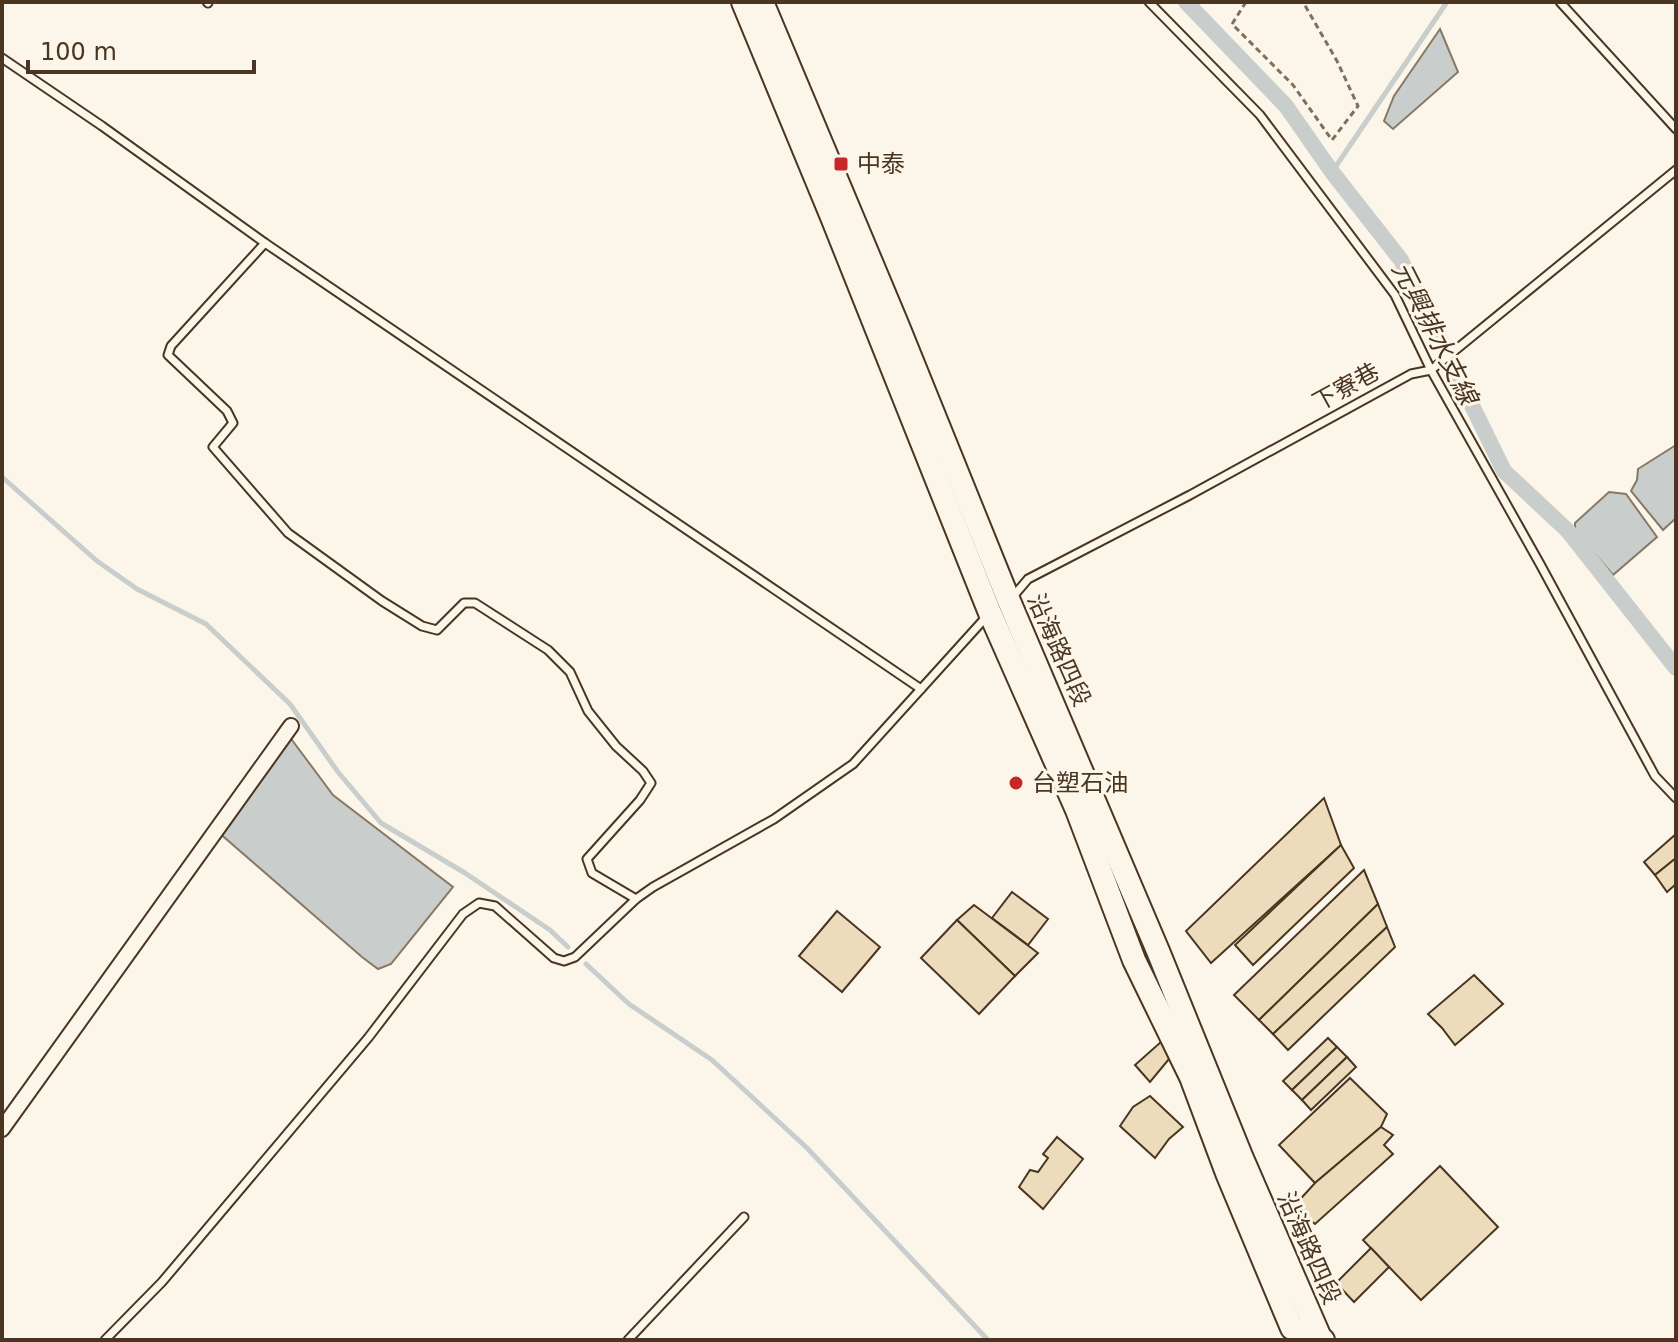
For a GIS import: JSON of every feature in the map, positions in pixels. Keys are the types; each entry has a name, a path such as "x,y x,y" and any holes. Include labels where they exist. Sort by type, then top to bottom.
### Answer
{"main road":[{"name":"沿海路四段","path":"743,2 897,324 999,607 1158,951 1241,1156 1321,1340"},
{"name":"沿海路四段","path":"762,2 823,172"}],"street":[{"path":"2,1129 291,726"}],"lane":[{"path":"1149,2 1260,115 1395,295 1431,370 1655,776 1676,798"},
{"path":"1560,2 1676,129"},
{"path":"2,58 265,243 921,689"},
{"name":"下寮巷","path":"105,1340 162,1282 368,1038 463,914 479,903 495,906 554,958 564,961 575,957 636,899 653,887 774,819 853,764 1028,579 1411,374 1431,370 1676,170"},
{"path":"265,243 171,346 168,355 227,411 233,423 213,447 288,533 382,601 422,626 437,630 464,603 475,603 548,650 570,672 588,711 651,783 640,800 587,859 592,873 636,899"},
{"path":"628,1340 744,1217"}],"path":[{"path":"1246,2 1232,24 1293,85 1332,140 1358,106 1337,61 1303,2"}],"shaded area":[{"path":"1440,29 1458,72 1393,129 1384,121 1394,96"},
{"path":"1676,445 1676,518 1663,530 1631,491 1638,469"},
{"path":"1609,492 1626,494 1657,537 1613,575 1575,531 1575,523"},
{"path":"289,736 333,795 453,887 391,964 378,969 362,957 217,831"}],"building":[{"path":"1324,798 1341,845 1211,963 1186,931"},
{"path":"1676,834 1676,858 1655,875 1644,862"},
{"path":"1341,845 1354,868 1253,965 1235,945"},
{"path":"1676,858 1676,884 1667,892 1655,875"},
{"path":"1364,870 1378,904 1259,1020 1234,995"},
{"path":"1012,892 1048,919 1028,945 992,918"},
{"path":"1378,904 1387,927 1273,1034 1259,1020"},
{"path":"974,905 1038,953 1015,976 957,920"},
{"path":"837,911 880,947 842,992 799,956"},
{"path":"957,920 1015,976 979,1014 921,958"},
{"path":"1387,927 1395,947 1288,1050 1273,1034"},
{"path":"1474,975 1503,1004 1455,1045 1428,1014"},
{"path":"1328,1038 1337,1047 1292,1090 1283,1081"},
{"path":"1162,1041 1174,1053 1150,1082 1135,1065"},
{"path":"1337,1047 1347,1057 1302,1100 1292,1090"},
{"path":"1347,1057 1356,1067 1311,1110 1302,1100"},
{"path":"1350,1078 1387,1114 1381,1127 1315,1183 1279,1145"},
{"path":"1150,1096 1183,1127 1155,1158 1120,1126 1133,1107"},
{"path":"1381,1127 1393,1135 1384,1145 1393,1154 1315,1224 1294,1206 1315,1183"},
{"path":"1057,1137 1083,1159 1043,1209 1019,1187 1030,1170 1038,1172 1048,1158 1043,1154"},
{"path":"1440,1166 1498,1227 1421,1300 1363,1240"},
{"path":"1371,1248 1389,1267 1354,1302 1336,1283"}],"waterway":[{"name":"元興排水支線","path":"1186,2 1286,106 1332,172 1401,260 1504,471 1568,531 1676,668"},
{"path":"1332,172 1447,2"},
{"path":"2,477 97,561 137,589 206,624 290,704 338,772 381,823 465,873 550,930 568,947"},
{"path":"586,964 629,1004 712,1060 807,1148 988,1340"}],"place":[{"name":"中泰","path":"841,164"},
{"name":"台塑石油","path":"1016,783"}]}
